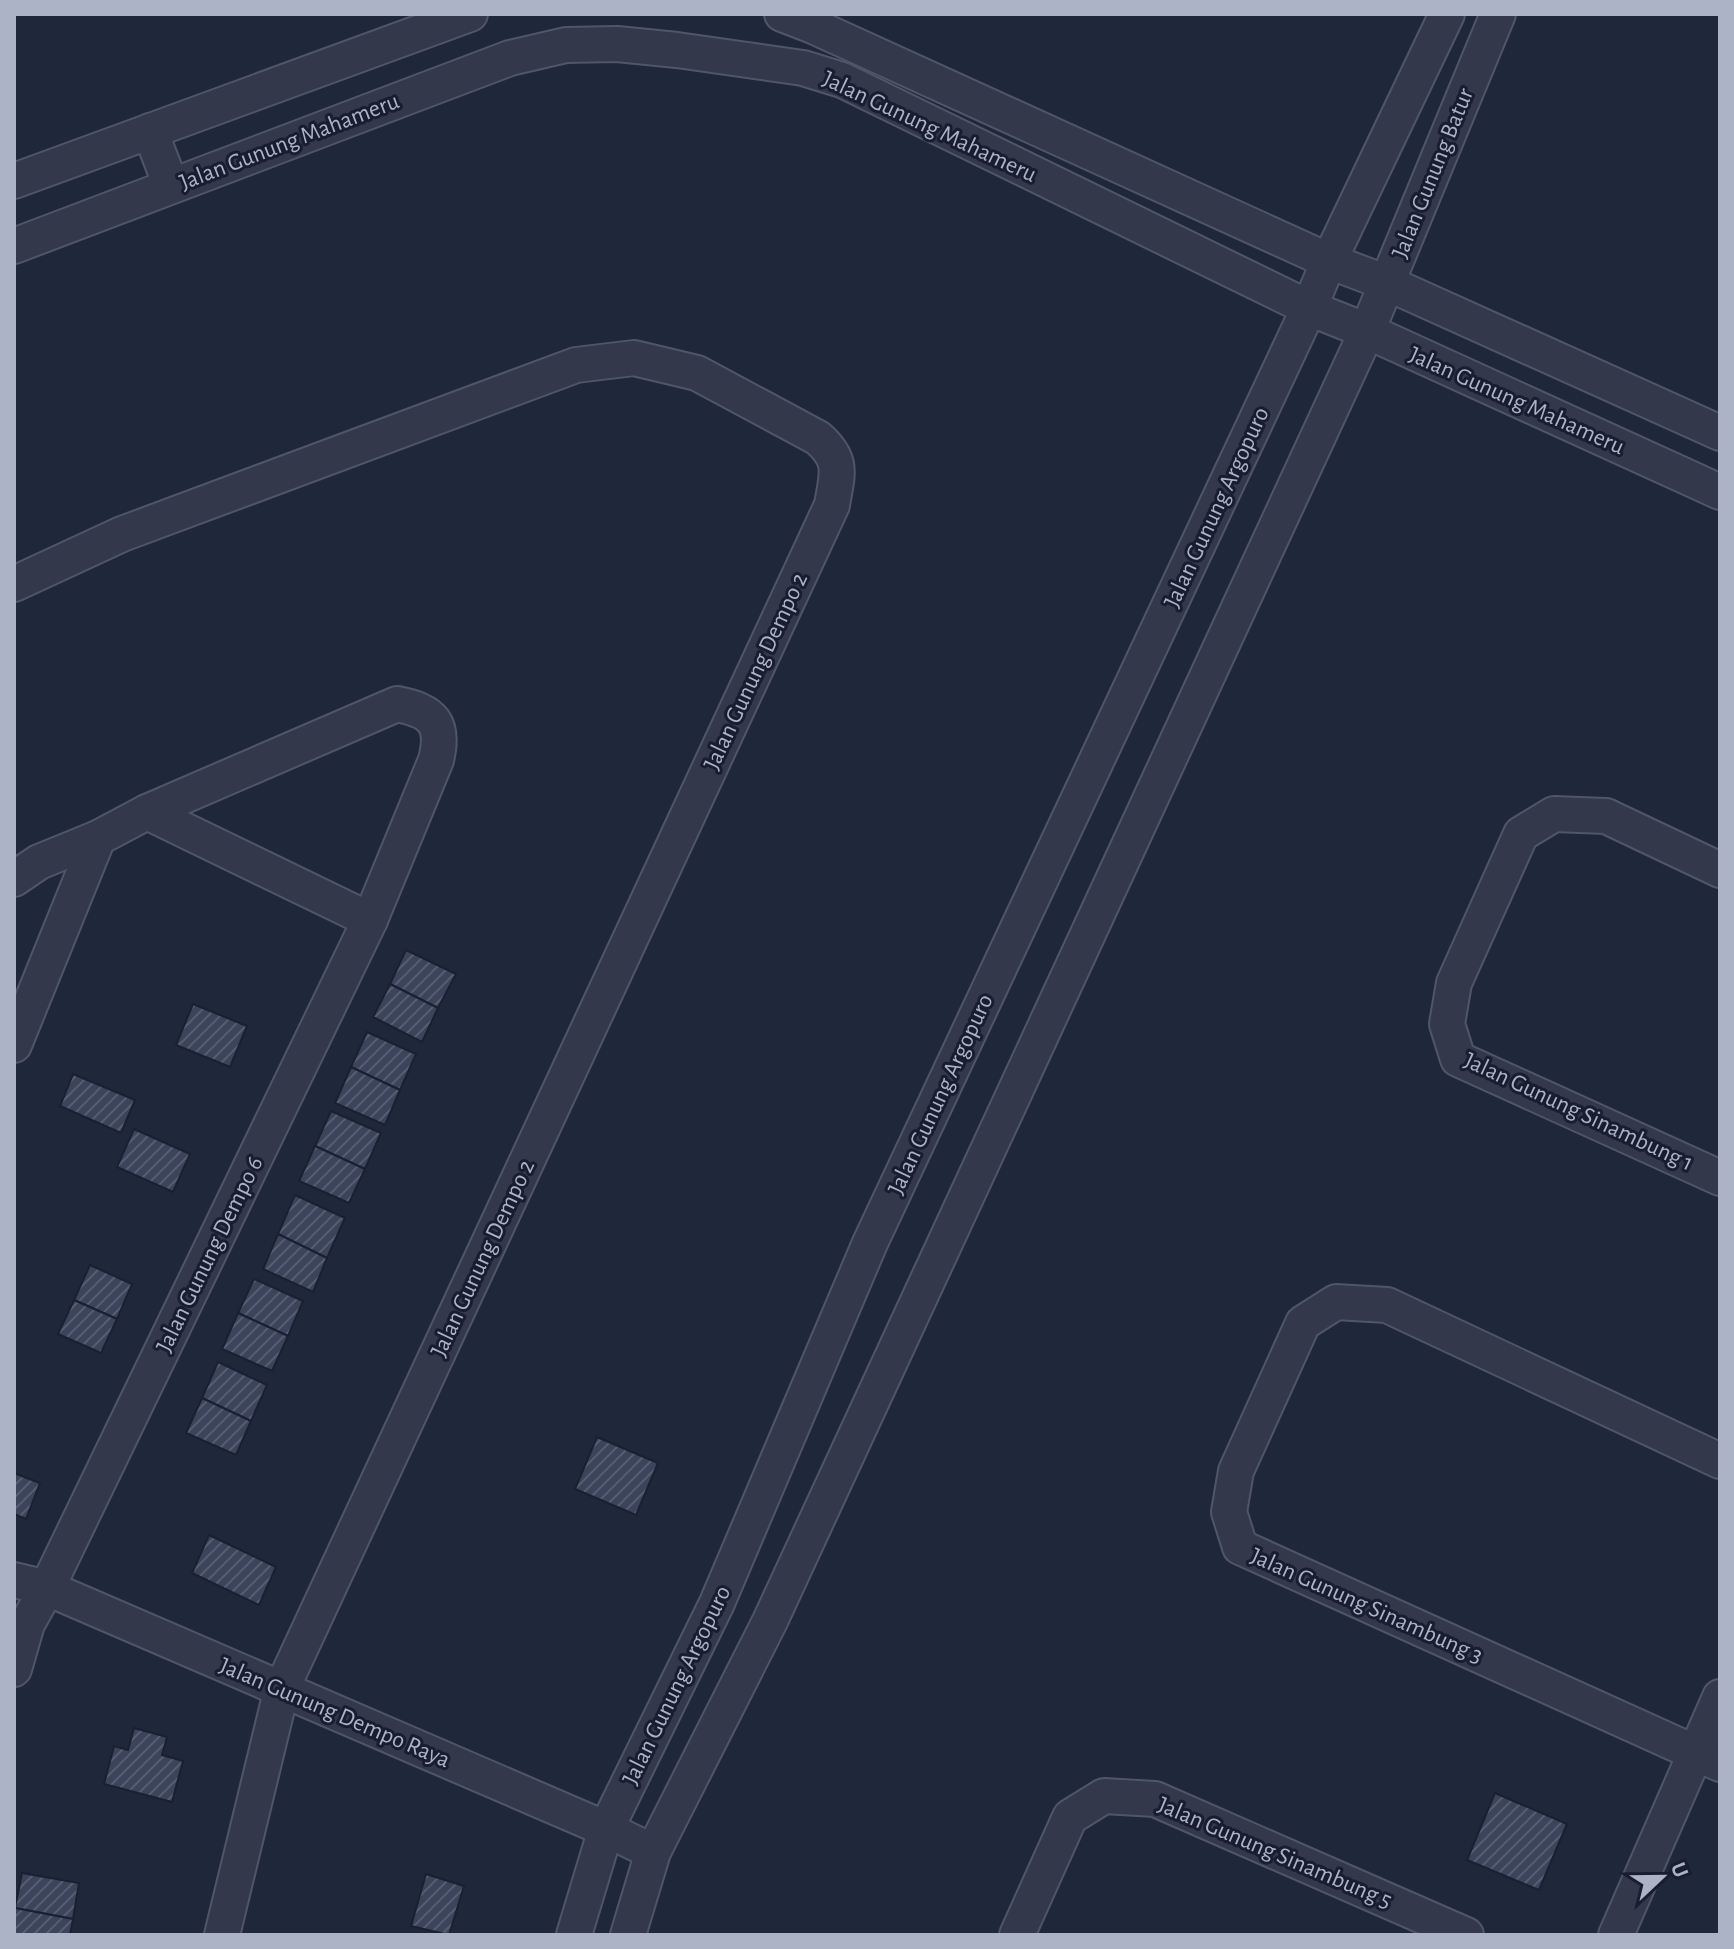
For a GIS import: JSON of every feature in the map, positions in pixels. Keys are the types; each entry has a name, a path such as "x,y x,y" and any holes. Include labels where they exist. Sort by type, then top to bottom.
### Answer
{"street":[{"path":"14,181 470,14"},
{"name":"Jalan Gunung Mahameru","path":"782,14 1329,261 1387,283 1720,433"},
{"name":"Jalan Gunung Batur","path":"1329,261 1447,14"},
{"name":"Jalan Gunung Batur","path":"1367,331 1498,14"},
{"name":"Jalan Gunung Mahameru","path":"14,246 510,58 566,45 617,44 803,68 842,80 1309,308 1367,331 1720,492"},
{"path":"150,131 171,186"},
{"name":"Jalan Gunung Argopuro","path":"574,1935 606,1829 717,1603 870,1243 1329,261"},
{"path":"628,1935 653,1852 770,1621 1367,331"},
{"name":"Jalan Gunung Dempo 2","path":"14,584 122,534 576,365 634,358 697,373 818,438 830,449 839,467 832,505 282,1688 222,1935"},
{"name":"Jalan Gunung Dempo 6","path":"14,879 39,862 98,838 147,812 397,704 422,709 435,723 441,741 370,920 27,1624 14,1669"},
{"path":"147,812 370,920"},
{"name":"Jalan Gunung Sinambung 1","path":"1720,870 1606,816 1554,814 1521,834 1454,983 1447,1024 1458,1059 1720,1178"},
{"path":"14,1045 98,838"},
{"name":"Jalan Gunung Sinambung 3","path":"1708,1758 1240,1547 1229,1512 1236,1471 1303,1323 1336,1302 1387,1305 1720,1461"},
{"name":"Jalan Gunung Dempo Raya","path":"14,1580 47,1588 282,1688 653,1852"},
{"path":"1616,1935 1708,1758 1720,1697"},
{"name":"Jalan Gunung Sinambung 5","path":"1017,1935 1070,1817 1104,1796 1155,1799 1466,1935"}],"building":[{"path":"406,950 456,974 438,1008 390,984"},
{"path":"390,984 438,1008 422,1042 373,1017"},
{"path":"193,1004 247,1026 230,1067 176,1045"},
{"path":"367,1032 416,1054 400,1090 351,1067"},
{"path":"351,1067 400,1090 385,1125 335,1103"},
{"path":"73,1074 135,1100 121,1133 60,1106"},
{"path":"331,1111 381,1133 365,1169 315,1146"},
{"path":"134,1129 190,1154 173,1192 117,1167"},
{"path":"315,1146 365,1169 349,1203 299,1181"},
{"path":"295,1195 345,1218 327,1258 278,1234"},
{"path":"278,1234 327,1258 313,1292 263,1269"},
{"path":"90,1265 132,1284 117,1319 74,1300"},
{"path":"254,1279 303,1301 288,1336 238,1313"},
{"path":"74,1300 117,1319 101,1353 58,1334"},
{"path":"238,1313 288,1336 272,1371 222,1349"},
{"path":"218,1362 267,1385 251,1421 202,1398"},
{"path":"202,1398 251,1421 236,1455 186,1433"},
{"path":"597,1437 658,1463 636,1515 575,1489"},
{"path":"14,1473 40,1483 26,1519 14,1514"},
{"path":"209,1535 276,1567 259,1605 192,1573"},
{"path":"134,1728 167,1737 162,1755 183,1761 172,1802 104,1784 114,1746 128,1750"},
{"path":"1495,1793 1567,1824 1539,1890 1467,1860"},
{"path":"22,1873 79,1883 73,1919 15,1908"},
{"path":"426,1874 464,1886 449,1935 411,1926"},
{"path":"15,1908 73,1919 70,1935 14,1935"}]}
